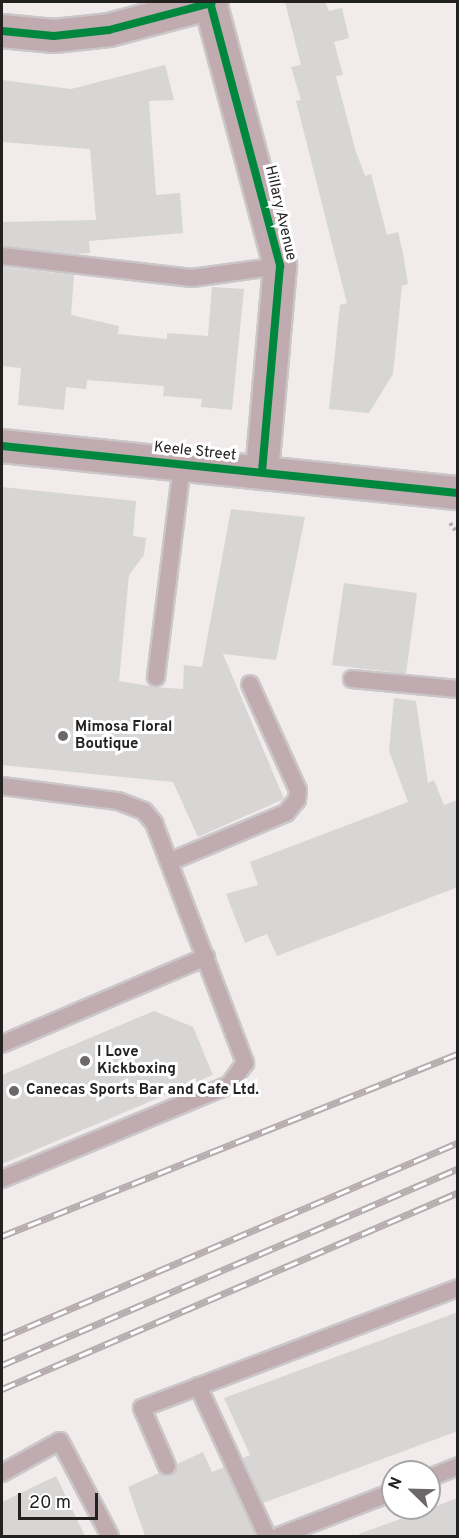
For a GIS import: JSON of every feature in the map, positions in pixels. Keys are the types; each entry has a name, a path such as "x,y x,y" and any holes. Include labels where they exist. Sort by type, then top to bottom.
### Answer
{"street":[{"path":"2,30 54,36 108,30 211,2"},
{"name":"Hillary Avenue","path":"211,2 280,266 262,472"},
{"name":"Keele Street","path":"2,446 458,493"}],"lane":[{"path":"2,256 192,278 280,266"},
{"path":"156,677 182,464"},
{"path":"352,679 458,689"},
{"path":"169,862 286,813 297,800 298,790 250,684"},
{"path":"2,786 118,801 144,811 169,862 244,1051 240,1074 229,1085 2,1179"},
{"path":"2,1044 206,957"},
{"path":"168,1466 142,1408 458,1288"},
{"path":"198,1386 267,1536"},
{"path":"2,1473 60,1441 110,1536"},
{"path":"441,1473 458,1466"},
{"path":"279,1536 381,1497"}],"path":[{"path":"450,523 458,534"}],"building":[{"path":"285,2 325,2 329,11 342,8 349,38 334,42 343,75 336,76 355,149 365,176 371,174 387,235 398,232 403,253 408,284 402,286 393,374 369,413 329,409 340,305 347,303 296,101 301,100 291,67 301,65"},
{"path":"165,65 174,100 149,101 156,195 180,193 183,233 89,241 90,253 77,254 2,246 2,222 96,220 90,149 2,142 2,80 71,89"},
{"path":"2,267 74,275 71,315 119,326 118,334 167,339 167,333 208,336 212,287 244,289 232,410 201,407 202,399 163,396 164,386 87,380 86,389 66,387 64,410 18,405 21,368 2,366"},
{"path":"2,487 136,501 133,536 146,538 144,555 129,575 119,681 155,687 183,689 184,665 202,667 231,509 305,517 276,660 223,654 284,799 198,837 173,782 2,765"},
{"path":"344,583 417,593 406,674 332,665"},
{"path":"394,698 416,701 428,783 434,780 444,805 458,800 458,887 277,956 267,934 245,943 226,894 258,885 250,862 408,802 389,751"},
{"path":"154,1011 193,1027 213,1075 2,1164 2,1075"},
{"path":"458,1312 458,1431 263,1503 243,1458 250,1455 224,1398"},
{"path":"203,1452 212,1472 224,1467 256,1536 145,1536 128,1487 159,1473 172,1475 177,1464"},
{"path":"56,1476 85,1536 2,1536 2,1502"},
{"path":"458,1498 458,1536 360,1536 359,1534 398,1520 441,1520 441,1504"}],"railway":[{"path":"2,1236 458,1054"},
{"path":"2,1338 458,1143"},
{"path":"2,1365 458,1169"},
{"path":"2,1389 458,1193"}],"cycle path":[{"path":"210,2 280,266 262,472"},
{"path":"2,31 54,36 109,30 211,3"},
{"path":"2,446 458,493"}],"place":[{"name":"Mimosa Floral Boutique","path":"63,736"},
{"name":"I Love Kickboxing","path":"85,1061"},
{"name":"Canecas Sports Bar and Cafe Ltd.","path":"14,1091"}]}
